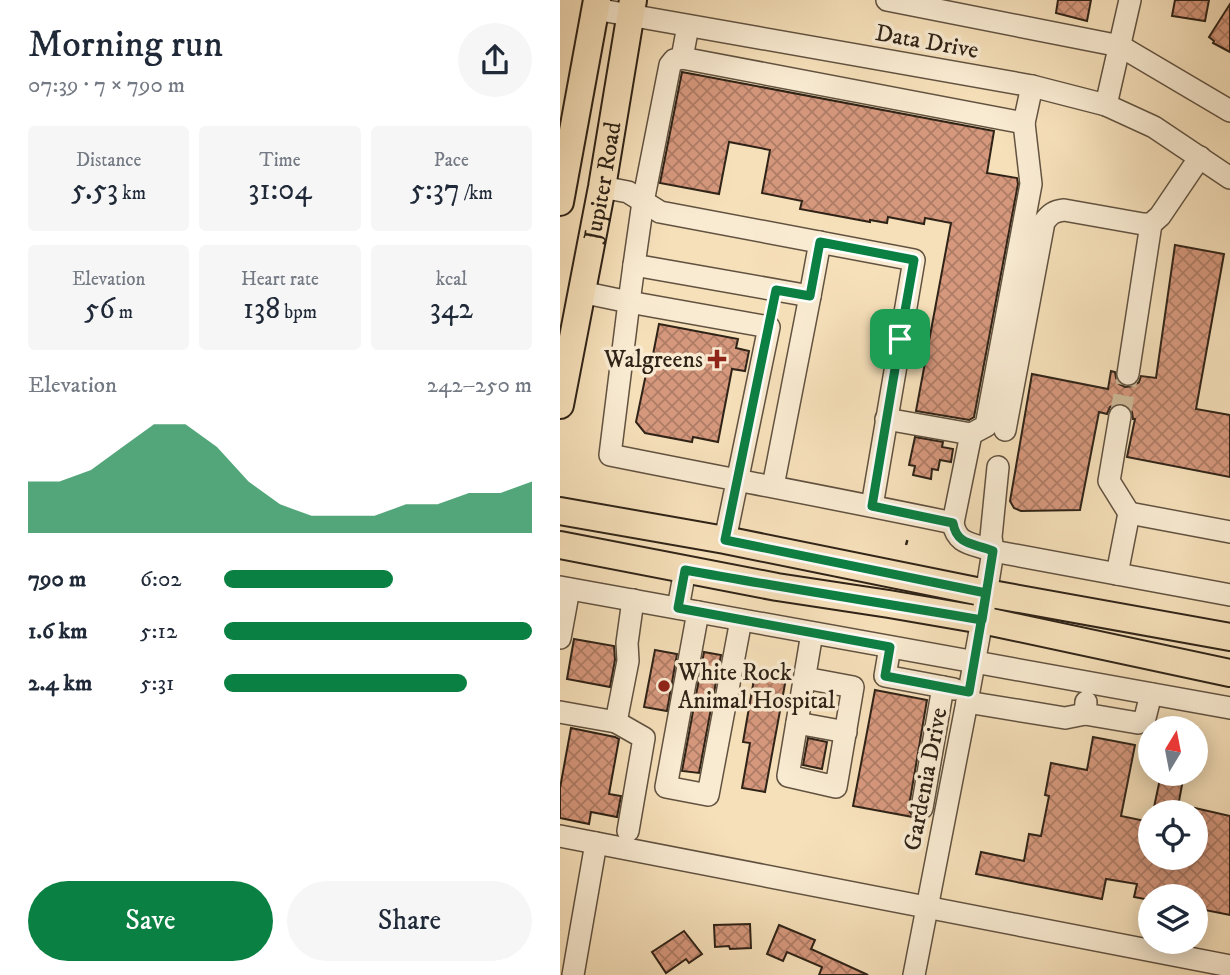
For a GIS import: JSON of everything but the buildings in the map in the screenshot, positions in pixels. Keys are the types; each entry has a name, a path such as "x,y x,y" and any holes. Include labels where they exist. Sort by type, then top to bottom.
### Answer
{"main road":[{"name":"Jupiter Road","path":"561,187 596,4"},
{"name":"Jupiter Road","path":"560,405 602,187 632,8"},
{"path":"561,187 602,187"},
{"path":"560,511 1230,637"},
{"path":"560,545 777,587 982,620 1230,673"}],"street":[{"path":"887,0 946,5 1120,46 1230,111"},
{"path":"1107,105 1130,0"},
{"name":"Data Drive","path":"596,4 632,8 688,26 1032,86 1107,105 1154,127 1230,178"},
{"path":"682,58 688,26"},
{"path":"953,523 610,455 643,202 670,65 674,60 682,58 1024,123"},
{"path":"886,419 971,435 986,426 1031,184 1024,123 1032,86"},
{"path":"1005,430 1044,222 1055,211 1064,210 1152,224 1156,222 1199,157"},
{"path":"602,187 628,192 660,212 914,260 872,506"},
{"path":"1128,374 1152,224"},
{"path":"773,486 820,242"},
{"path":"634,265 810,296"},
{"path":"725,540 776,290"},
{"path":"581,292 769,327"},
{"path":"1117,574 1129,513 1109,481 1120,416"},
{"path":"971,435 953,523 960,539 993,551 1230,595"},
{"name":"Gardenia Drive","path":"914,975 982,620 993,551 991,537 998,467"},
{"path":"1129,513 1230,532"},
{"path":"685,570 688,610 666,788 708,795 741,620"},
{"path":"560,638 565,588 1230,708"},
{"path":"615,722 628,661 627,643 633,600"},
{"path":"805,678 853,687 836,787 788,776 812,633"},
{"path":"890,647 885,676 943,687 968,697 1065,719 1085,714 1138,723 1145,718 1151,694"},
{"path":"1085,714 1089,683"},
{"path":"922,808 943,687"},
{"path":"560,712 615,722 644,738 628,831"},
{"path":"797,723 846,732"},
{"path":"560,836 1230,966"},
{"path":"573,975 596,843"}],"path":[{"path":"906,545 908,538"}],"tunnel":[{"path":"1120,416 1128,374"}],"place":[{"name":"Walgreens","path":"717,359"},
{"name":"White Rock Animal Hospital","path":"664,686"}],"route":[{"path":"900,339 872,506 953,523 960,539 993,551 982,620 685,570 678,608 890,647 885,676 969,692 982,620 986,593 725,540 776,290 810,296 820,242 914,260 900,339"}]}
